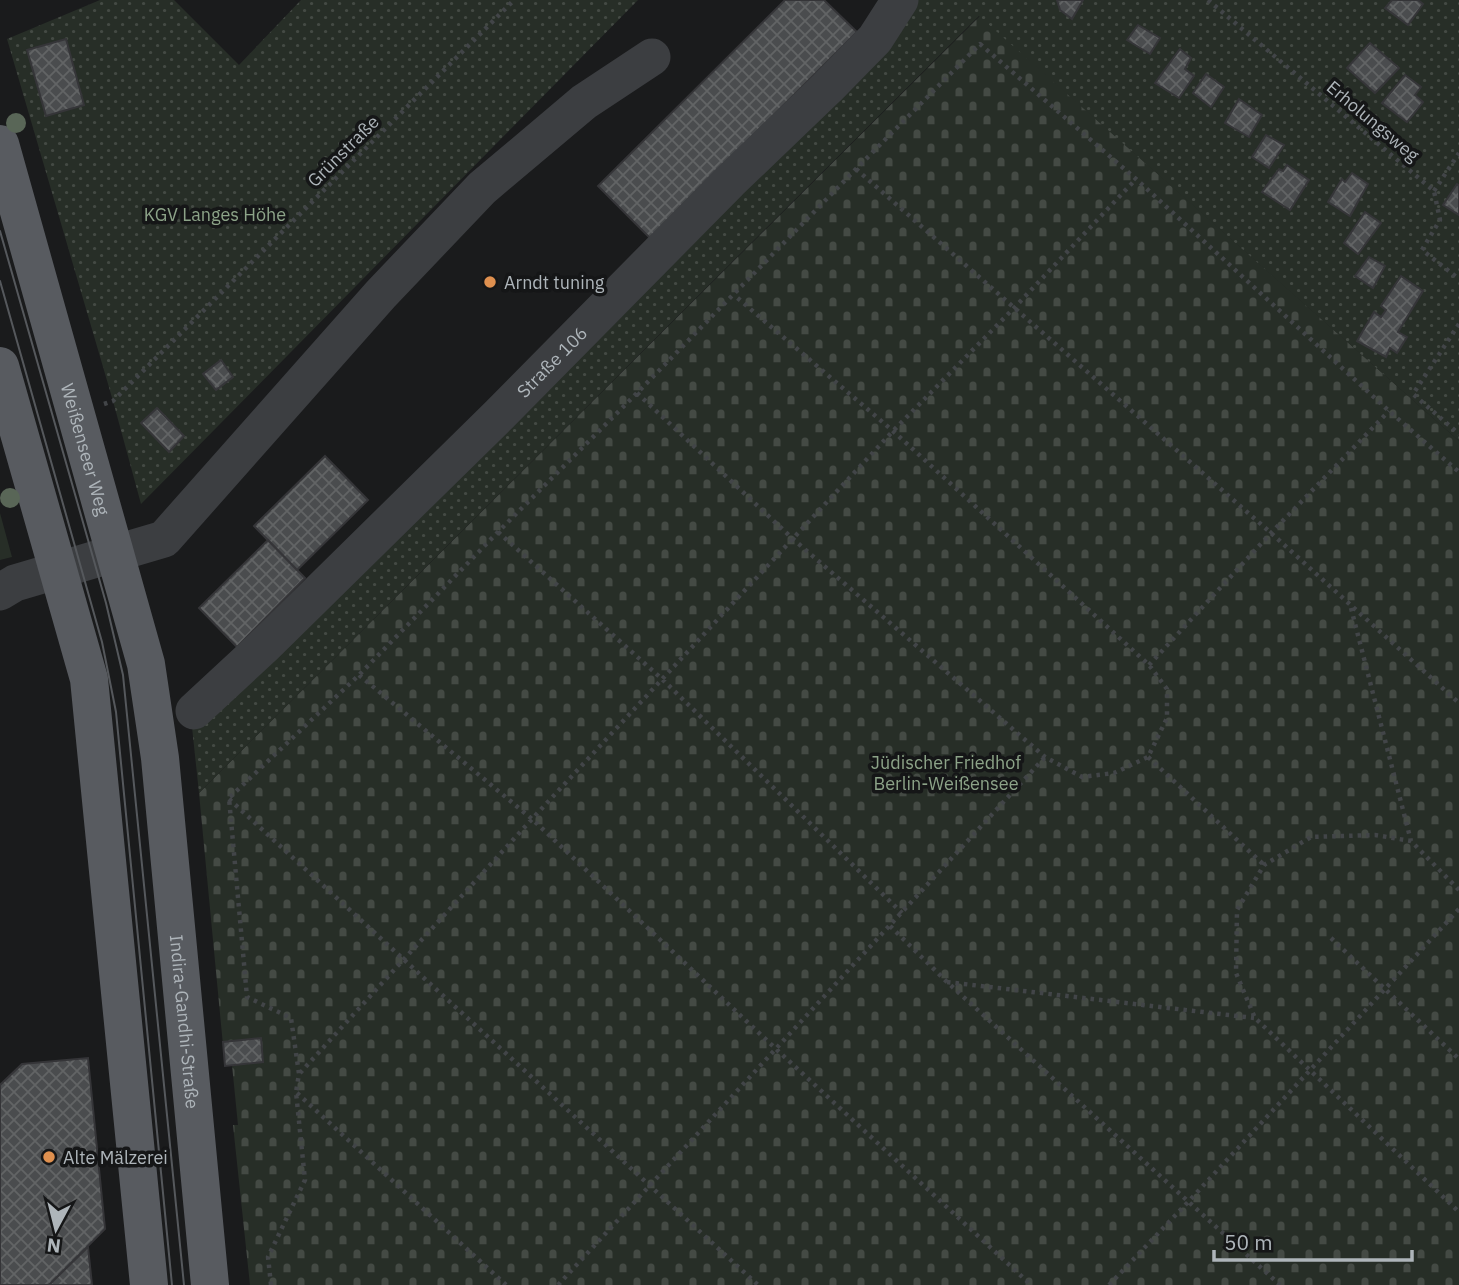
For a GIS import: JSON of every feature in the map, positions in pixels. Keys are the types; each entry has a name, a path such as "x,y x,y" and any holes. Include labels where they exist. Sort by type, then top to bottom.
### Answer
{"main road":[{"name":"Weißenseer Weg","path":"0,144 146,664 160,758"},
{"path":"0,366 89,679 149,1285"},
{"name":"Indira-Gandhi-Straße","path":"160,758 210,1285"}],"street":[{"name":"Straße 106","path":"194,711 499,415 730,181 875,40 900,0"},
{"path":"0,592 15,583 164,539 381,294 482,188 584,102 652,57"}],"path":[{"name":"Grünstraße","path":"100,405 113,401 514,0"},
{"name":"Erholungsweg","path":"1208,0 1215,2 1434,191"},
{"path":"229,798 359,675 980,44 1136,179 1459,472"},
{"path":"1459,153 1434,191 1440,220 1422,250 1459,279"},
{"path":"856,169 1271,533 1459,703"},
{"path":"299,1074 893,431 1136,179"},
{"path":"638,393 793,539 1045,757 1082,778 1114,773 1148,757 1167,718 1167,689 1149,664 893,431 734,295"},
{"path":"1459,324 1413,394 1459,434"},
{"path":"1149,664 1389,411"},
{"path":"498,532 662,679 902,913"},
{"path":"1350,606 1411,841 1459,890"},
{"path":"359,675 532,819 775,1049 1031,1285"},
{"path":"558,1285 1045,757"},
{"path":"1148,757 1264,865"},
{"path":"229,798 758,1285"},
{"path":"229,798 247,996 291,1018 299,1074 296,1092 305,1180 268,1257 271,1285"},
{"path":"1411,841 1374,835 1311,837 1264,865 1237,910 1237,973 1255,1018 1459,1212"},
{"path":"1109,1285 1459,909"},
{"path":"890,926 947,982 1280,1285"},
{"path":"1331,938 1459,1059"},
{"path":"947,982 1255,1018"},
{"path":"296,1092 506,1285"}],"green space":[{"name":"KGV Langes Höhe","path":"100,0 174,0 239,65 301,0 638,0 141,504 7,39"},
{"path":"911,0 1459,0 1459,441 979,16 199,793 192,727"},
{"name":"Jüdischer Friedhof Berlin-Weißensee","path":"980,16 1459,441 1459,1285 250,1285 233,1125 238,1125 232,1065 225,1066 199,793"},
{"path":"0,513 12,557 0,560"}],"building":[{"path":"785,0 824,0 857,32 650,238 598,186"},
{"path":"1057,0 1083,0 1072,19 1060,10"},
{"path":"1392,0 1418,0 1423,4 1408,25 1385,8"},
{"path":"1138,25 1160,38 1150,54 1127,40"},
{"path":"66,39 84,105 46,116 27,50"},
{"path":"1370,43 1399,68 1375,93 1347,68"},
{"path":"1180,49 1191,58 1185,69 1194,76 1179,98 1155,83"},
{"path":"1206,74 1224,87 1211,107 1193,93"},
{"path":"1405,75 1421,87 1415,95 1423,102 1407,122 1382,103"},
{"path":"1239,99 1262,115 1249,137 1225,123"},
{"path":"1266,135 1284,145 1269,168 1252,157"},
{"path":"1287,165 1309,180 1290,210 1262,192 1279,169 1283,171"},
{"path":"1352,173 1368,184 1350,216 1328,202 1342,179 1345,182"},
{"path":"1457,184 1459,186 1459,215 1443,205"},
{"path":"1365,212 1381,223 1358,254 1344,243"},
{"path":"1369,257 1385,266 1373,288 1355,276"},
{"path":"1401,276 1423,291 1398,332 1407,337 1397,353 1390,348 1386,357 1357,341 1374,312 1381,317 1386,310 1381,306"},
{"path":"221,360 233,377 216,390 203,374"},
{"path":"157,408 184,436 169,452 141,423"},
{"path":"325,456 368,500 297,570 254,526"},
{"path":"268,540 305,578 237,647 199,608"},
{"path":"261,1038 263,1062 225,1066 223,1042"},
{"name":"Alte Mälzerei","path":"88,1058 105,1229 49,1285 0,1285 0,1085 22,1064"},
{"path":"88,1247 92,1285 49,1285"}],"tram line":[{"path":"0,231 106,603 123,675 184,1285"},
{"path":"0,281 102,642 116,712 172,1285"}],"place":[{"name":"Arndt tuning","path":"490,282"},
{"name":"Alte Mälzerei","path":"49,1157"}]}
